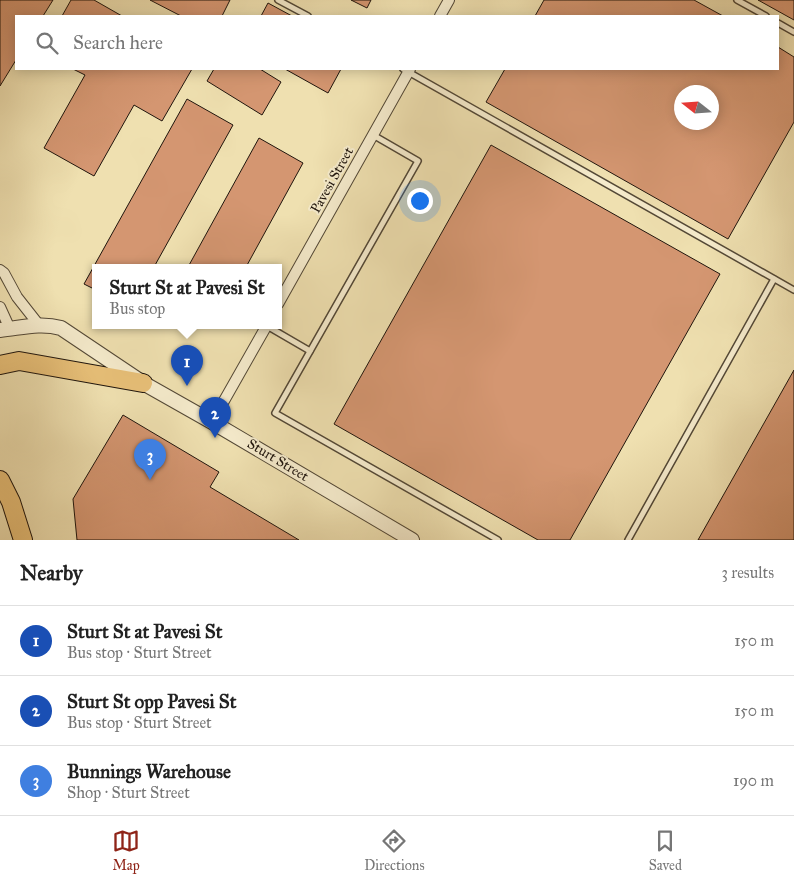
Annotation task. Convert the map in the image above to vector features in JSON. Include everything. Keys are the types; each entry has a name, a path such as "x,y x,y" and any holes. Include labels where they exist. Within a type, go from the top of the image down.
{"highway":[{"path":"0,365 19,361 143,383"},
{"path":"0,480 11,502 23,540"}],"street":[{"path":"441,15 449,0"},
{"name":"Pavesi Street","path":"282,297 373,135 407,70"},
{"path":"0,270 4,273 18,297 39,325"},
{"path":"0,307 3,332"},
{"name":"Sturt Street","path":"3,332 28,325 61,328 143,383 412,540"},
{"path":"212,422 265,329"}],"lane":[{"path":"278,0 306,15"},
{"path":"737,0 764,15"},
{"path":"779,24 794,32"},
{"path":"407,70 794,290"},
{"path":"373,135 418,161 275,412 498,540"},
{"path":"628,540 774,279"},
{"path":"274,329 310,351"}],"building":[{"path":"0,0 53,0 44,15 15,15 15,62 0,86"},
{"path":"71,0 94,0 120,15 63,15"},
{"path":"150,0 230,0 222,15 179,15"},
{"path":"351,0 371,0 367,8"},
{"path":"544,0 694,0 721,15 536,15"},
{"path":"758,0 794,0 794,20"},
{"path":"268,3 290,15 262,15"},
{"path":"779,48 794,57 794,122 728,239 486,102 504,70 779,70"},
{"path":"75,70 191,70 162,121 134,105 94,176 44,148 85,75"},
{"path":"213,70 262,70 281,82 262,115 207,81"},
{"path":"287,70 340,70 328,93"},
{"path":"187,99 233,125 156,264 95,264"},
{"path":"259,138 303,163 248,264 190,264"},
{"path":"491,145 720,274 570,540 538,540 334,424"},
{"path":"92,270 92,288 84,284"},
{"path":"794,370 794,540 698,540"},
{"path":"123,415 219,472 210,487 299,540 77,540 73,499"}],"place":[{"name":"Sturt St at Pavesi St","path":"187,386"},
{"name":"Sturt St opp Pavesi St","path":"215,438"},
{"name":"Bunnings Warehouse","path":"150,480"}]}
